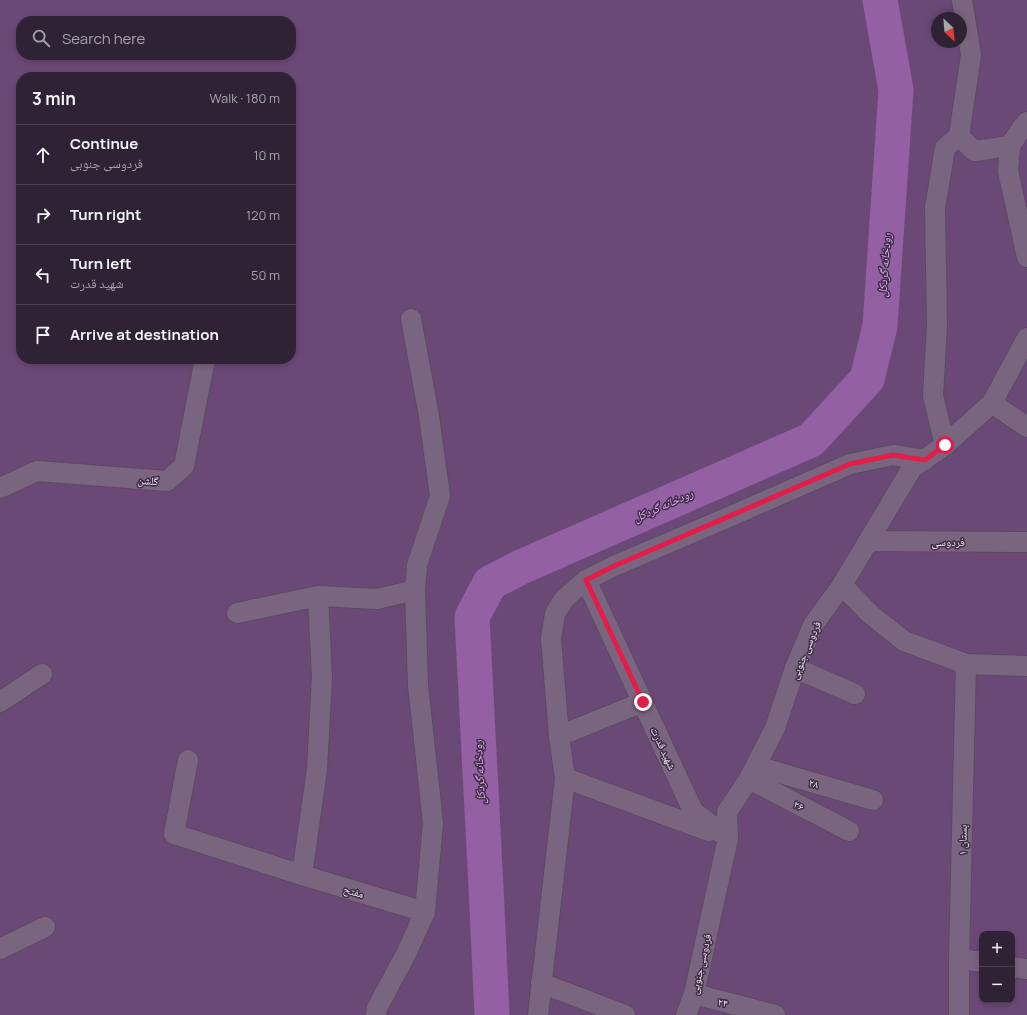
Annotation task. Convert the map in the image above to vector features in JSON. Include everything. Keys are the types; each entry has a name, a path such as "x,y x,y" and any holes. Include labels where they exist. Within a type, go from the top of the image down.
{"street":[{"path":"945,445 934,396 936,325 935,208 945,148 959,136 971,55 962,0"},
{"path":"1027,122 1010,146 1008,171 1027,257"},
{"path":"959,136 974,151 1010,146"},
{"path":"376,1015 377,1008 406,954 425,912 433,823 418,685 415,590 417,565 440,496 429,416 411,319"},
{"name":"فردوسی جنوبی","path":"686,1015 694,994 728,838 727,812 753,773 775,728 795,668 813,625 842,585 912,468 945,445 992,403 1027,338"},
{"name":"گلشن","path":"0,488 37,471 167,481 184,466 204,364"},
{"path":"992,403 1027,427"},
{"path":"538,1015 565,778 559,736 551,638 555,614 564,599 586,580 614,566 850,464 893,455 925,460"},
{"name":"فردوسی","path":"868,541 1027,542"},
{"name":"شهید قدرت","path":"586,580 693,811 728,838"},
{"path":"842,585 870,614 904,641 966,664 1027,666"},
{"path":"237,613 318,596 378,599 415,590"},
{"path":"302,875 317,769 322,677 318,596"},
{"name":"بستان ۱","path":"959,1015 966,664"},
{"path":"795,668 855,694"},
{"path":"0,702 42,674"},
{"path":"559,736 643,702"},
{"name":"مفتح","path":"188,760 174,834 425,912"},
{"name":"۲۸","path":"753,773 873,800"},
{"name":"۲۶","path":"753,773 849,830"},
{"path":"565,778 728,838"},
{"path":"0,948 45,927"},
{"path":"959,959 979,962"},
{"path":"1015,967 1027,969"},
{"path":"541,983 625,1015"},
{"name":"۲۴","path":"694,994 775,1015"}],"shaded area":[{"path":"0,0 1027,0 1027,1015 0,1015"}],"waterway":[{"name":"رودخانه گردکل","path":"492,1015 472,617 490,583 521,567 811,440 867,379 880,326 896,90 880,0"}],"route":[{"path":"643,702 586,580 614,566 850,464 893,455 925,460 945,445"}]}
